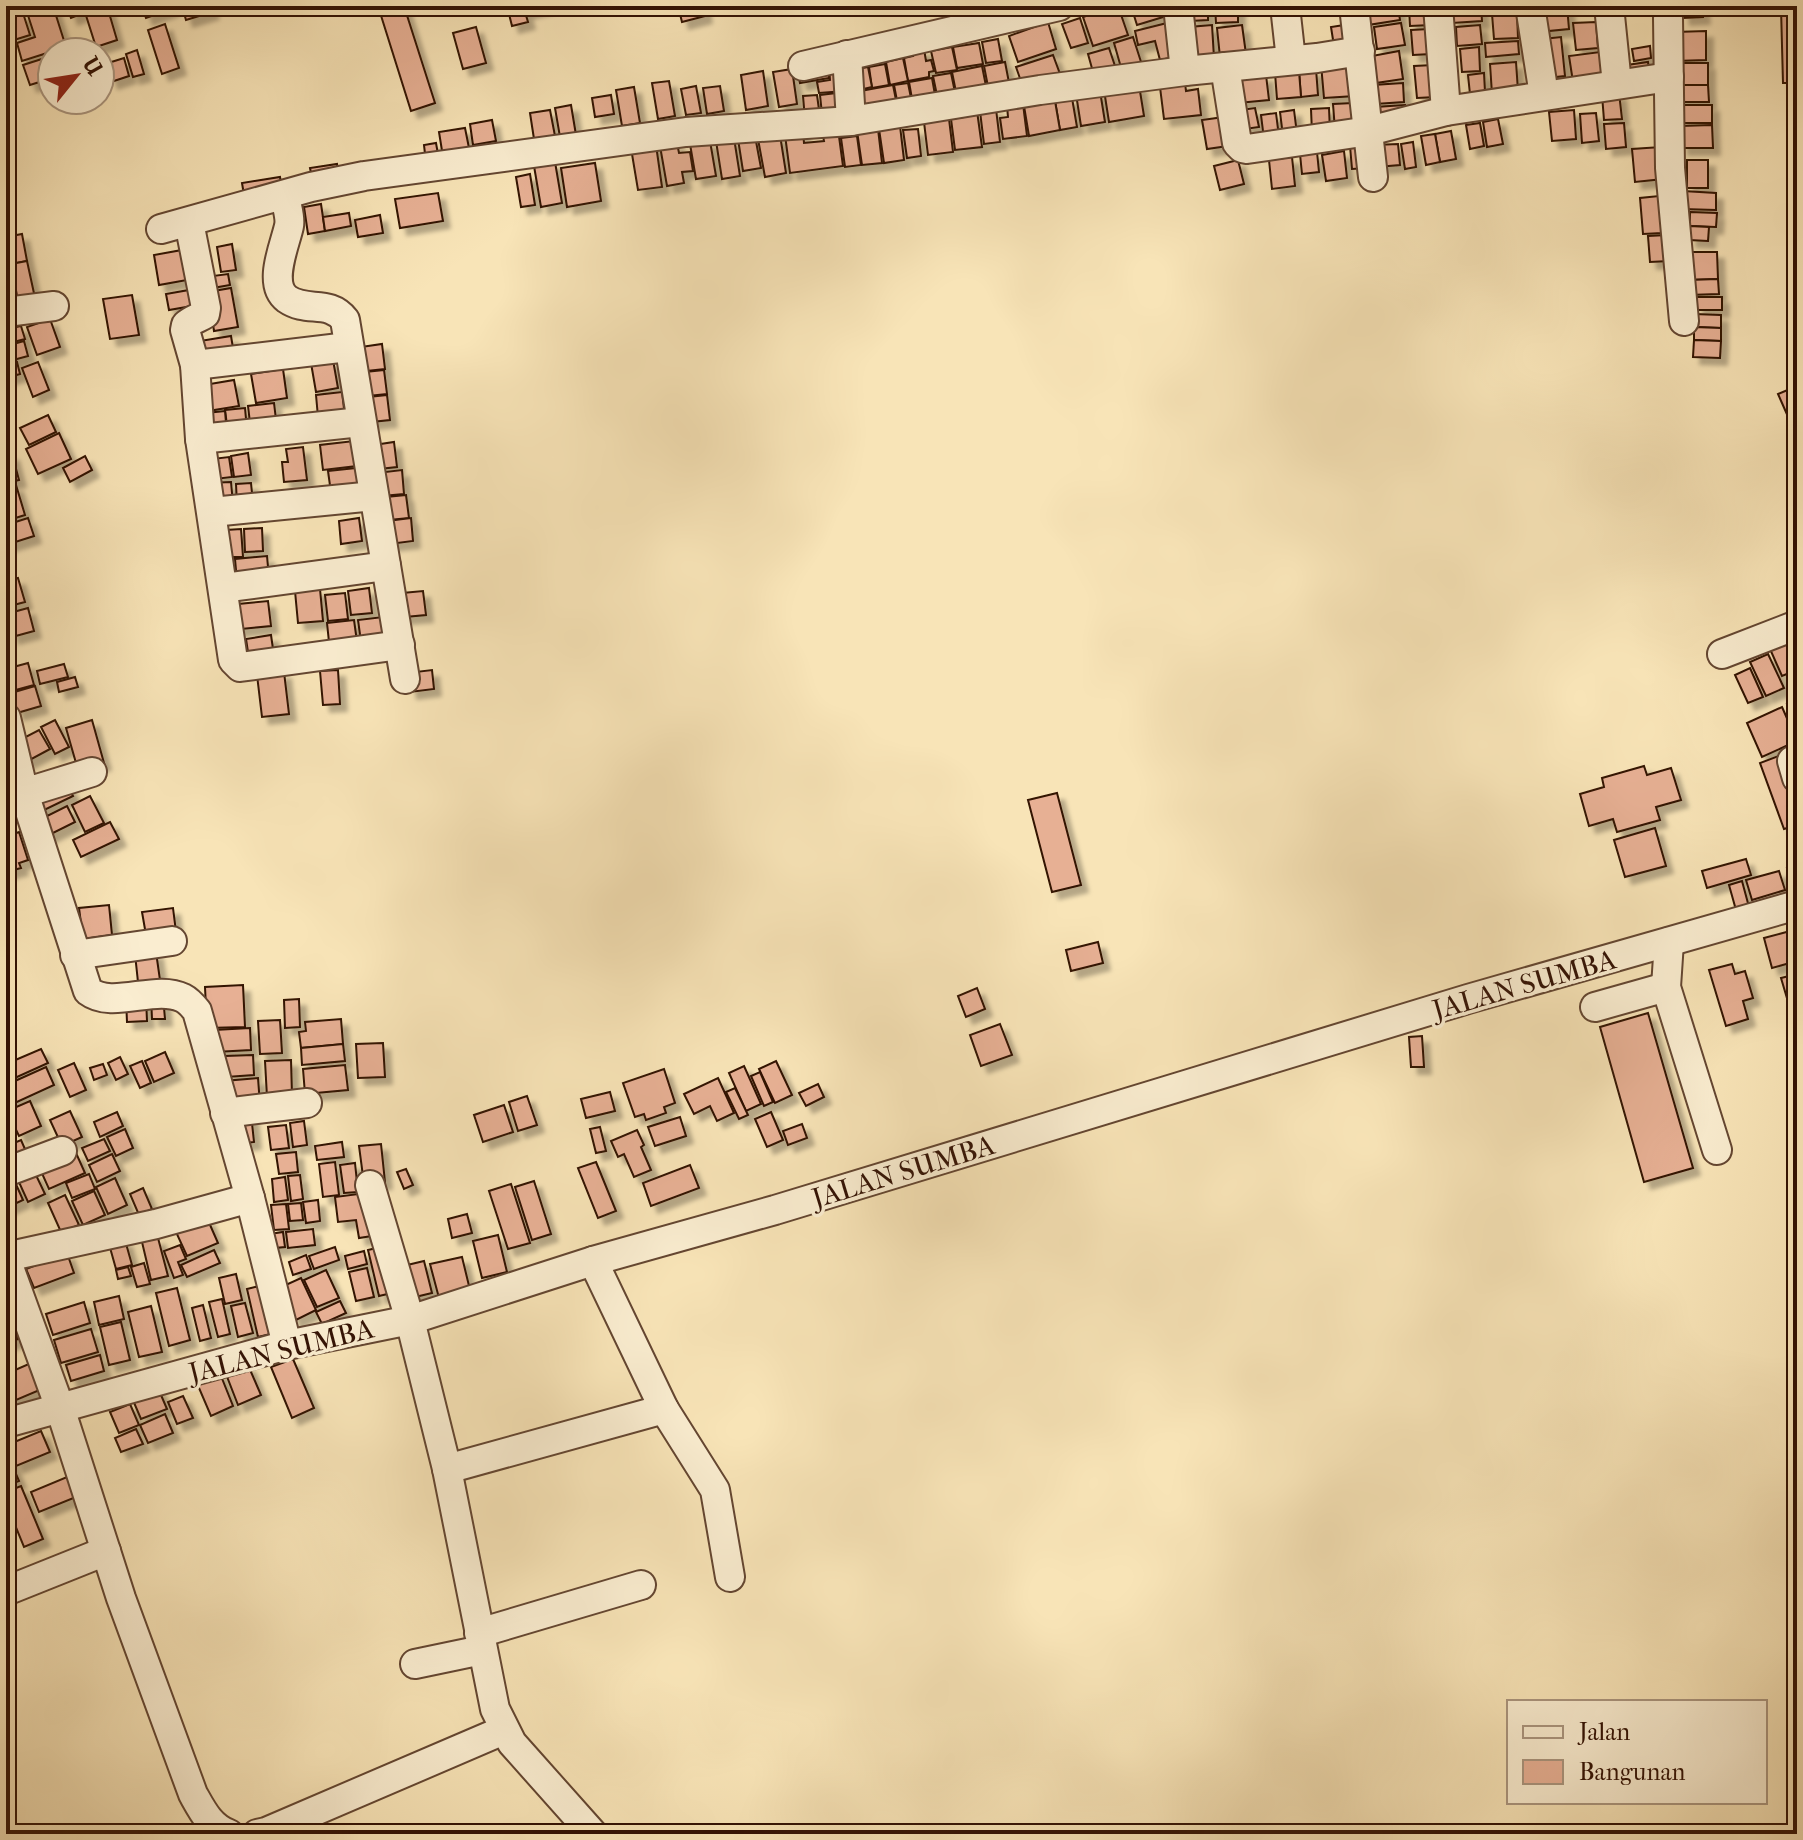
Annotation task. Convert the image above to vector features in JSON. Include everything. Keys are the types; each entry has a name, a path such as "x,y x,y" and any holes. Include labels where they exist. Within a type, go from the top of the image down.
{"street":[{"path":"803,66 1059,6"},
{"path":"1178,6 1185,71"},
{"path":"1285,6 1291,60"},
{"path":"1354,6 1373,177"},
{"path":"1438,6 1446,111"},
{"path":"1530,6 1544,95"},
{"path":"1609,6 1617,84"},
{"path":"1668,18 1670,168 1684,321"},
{"path":"161,229 364,176 686,132 851,121 1040,90 1360,51"},
{"path":"847,55 851,121"},
{"path":"1225,67 1237,143 1242,148 1369,131 1446,111 1669,77"},
{"path":"285,195 290,223 281,250 278,273 280,292 288,300 306,307 327,307 338,311 345,320 405,679"},
{"path":"189,222 206,308 205,314 186,325 185,330 195,365 200,439 233,660 240,667 400,645"},
{"path":"6,312 54,306"},
{"path":"195,365 348,347"},
{"path":"200,439 361,422"},
{"path":"212,512 374,496"},
{"path":"223,588 386,566"},
{"path":"1722,654 1797,625"},
{"path":"6,718 15,796 88,991 102,999 158,994 181,996 197,1011 250,1198 287,1345"},
{"path":"15,796 92,772"},
{"name":"JALAN SUMBA","path":"6,1423 287,1345 410,1320 593,1261 775,1210 1468,999 1797,905"},
{"path":"75,955 172,941"},
{"path":"1669,942 1666,987 1717,1150"},
{"path":"1595,1007 1666,987"},
{"path":"225,1113 307,1103"},
{"path":"6,1172 62,1151"},
{"path":"370,1185 410,1320 447,1469 495,1709 512,1743 593,1834"},
{"path":"229,1834 208,1820 193,1794 136,1640 60,1408 6,1258 156,1224 250,1198"},
{"path":"593,1261 664,1409 715,1490 730,1577"},
{"path":"447,1469 664,1409"},
{"path":"6,1591 106,1551"},
{"path":"415,1664 641,1585"},
{"path":"257,1834 504,1730"}],"building":[{"path":"25,6 53,6 63,36 36,36 36,57 22,61 17,43 35,37"},
{"path":"67,6 78,6 81,14 71,18"},
{"path":"83,6 107,6 116,36 93,36"},
{"path":"142,6 171,6 172,9 146,18"},
{"path":"182,6 210,6 212,12 186,20"},
{"path":"378,6 404,6 435,103 411,111"},
{"path":"507,6 549,6 525,12 528,22 512,26"},
{"path":"678,6 703,6 705,16 682,22"},
{"path":"1118,6 1128,35 1093,46 1083,17"},
{"path":"1131,6 1171,6 1173,14 1137,25"},
{"path":"1189,6 1208,6 1208,20 1190,21"},
{"path":"1215,6 1238,6 1238,22 1216,23"},
{"path":"1365,6 1398,6 1400,20 1368,25"},
{"path":"1430,6 1431,25 1410,26 1409,8"},
{"path":"1481,6 1482,21 1452,23 1451,8"},
{"path":"1494,6 1515,6 1516,10 1495,11"},
{"path":"1544,6 1567,6 1569,29 1538,32"},
{"path":"1682,6 1702,6 1703,17 1683,18"},
{"path":"1781,8 1797,8 1797,83 1783,83"},
{"path":"23,13 30,35 14,40 7,18"},
{"path":"1517,13 1518,38 1494,39 1492,14"},
{"path":"1080,18 1088,43 1071,48 1062,24"},
{"path":"1048,22 1056,49 1018,62 1009,36"},
{"path":"1171,22 1179,56 1160,60 1155,41 1138,45 1135,31"},
{"path":"1596,22 1598,48 1576,50 1573,23"},
{"path":"1401,23 1405,45 1377,49 1374,27"},
{"path":"165,24 179,68 162,74 148,30"},
{"path":"1351,24 1354,43 1334,46 1331,27"},
{"path":"1212,25 1214,58 1191,59 1189,27"},
{"path":"1242,25 1246,54 1220,57 1217,28"},
{"path":"1480,25 1482,44 1457,46 1456,27"},
{"path":"476,27 486,63 463,69 453,33"},
{"path":"1429,29 1431,54 1413,55 1411,30"},
{"path":"1706,31 1706,60 1675,61 1675,32"},
{"path":"1133,37 1142,65 1122,71 1114,43"},
{"path":"1561,37 1565,76 1547,78 1543,39"},
{"path":"998,39 1002,61 986,63 982,42"},
{"path":"1518,41 1519,54 1486,57 1485,43"},
{"path":"979,43 983,64 957,68 953,47"},
{"path":"1650,46 1651,58 1634,61 1632,49"},
{"path":"952,47 957,70 936,73 931,51"},
{"path":"1479,47 1480,71 1462,72 1460,49"},
{"path":"1109,48 1115,66 1093,72 1088,54"},
{"path":"924,49 926,61 931,60 934,71 929,72 929,77 908,81 904,58 913,56 912,51"},
{"path":"137,50 144,74 133,77 126,54"},
{"path":"1399,51 1403,79 1376,83 1372,56"},
{"path":"1600,52 1604,77 1573,82 1569,56"},
{"path":"1053,55 1060,74 1023,87 1016,67"},
{"path":"124,58 129,76 116,80 116,61"},
{"path":"903,58 908,81 890,85 886,62"},
{"path":"36,61 36,83 30,85 23,65"},
{"path":"827,62 829,78 800,83 797,67"},
{"path":"1005,62 1011,93 990,97 984,66"},
{"path":"1352,62 1355,96 1324,98 1321,64"},
{"path":"1516,62 1518,91 1492,94 1490,64"},
{"path":"1648,62 1650,77 1620,66"},
{"path":"1676,63 1708,63 1708,85 1676,85"},
{"path":"885,64 889,85 872,88 869,67"},
{"path":"1433,65 1436,97 1417,98 1414,66"},
{"path":"842,66 845,91 819,93 817,82 830,80 829,67"},
{"path":"982,66 988,96 958,102 952,72"},
{"path":"868,67 872,87 855,91 851,70"},
{"path":"792,69 797,104 779,107 773,72"},
{"path":"1316,69 1318,95 1301,97 1299,71"},
{"path":"763,71 768,106 746,110 741,75"},
{"path":"1299,71 1301,97 1277,99 1275,73"},
{"path":"951,73 957,102 939,105 933,76"},
{"path":"1484,73 1485,92 1470,94 1468,75"},
{"path":"1266,75 1269,100 1238,103 1235,79"},
{"path":"932,78 937,106 914,110 909,82"},
{"path":"669,81 675,116 658,119 652,83"},
{"path":"908,83 913,108 899,111 894,85"},
{"path":"1185,83 1186,91 1198,89 1201,115 1164,119 1160,87"},
{"path":"1403,83 1404,102 1375,104 1373,85"},
{"path":"893,85 898,110 858,109 855,92"},
{"path":"1139,85 1144,116 1109,122 1104,90"},
{"path":"1676,85 1708,85 1709,102 1676,102"},
{"path":"696,86 701,113 686,115 681,89"},
{"path":"720,86 724,111 707,114 703,88"},
{"path":"634,87 640,123 622,126 616,90"},
{"path":"1790,88 1797,88 1797,146 1792,147"},
{"path":"1100,91 1105,122 1081,126 1076,94"},
{"path":"845,92 847,111 822,114 820,95"},
{"path":"1619,93 1622,119 1604,120 1602,95"},
{"path":"611,95 614,114 595,117 592,98"},
{"path":"817,95 820,117 805,119 803,96"},
{"path":"1072,98 1077,127 1060,130 1055,101"},
{"path":"1055,101 1060,130 1029,136 1024,106"},
{"path":"1353,103 1355,129 1335,130 1333,104"},
{"path":"1023,104 1027,136 1003,139 1000,118 1008,117 1007,106"},
{"path":"571,105 576,135 560,137 555,108"},
{"path":"1405,105 1406,120 1377,122 1375,107"},
{"path":"1679,105 1712,105 1712,123 1679,123"},
{"path":"1255,108 1259,127 1245,129 1241,110"},
{"path":"1329,108 1330,132 1312,133 1311,109"},
{"path":"996,109 1000,142 984,144 980,111"},
{"path":"550,110 555,136 534,139 530,113"},
{"path":"1294,110 1297,134 1283,136 1280,112"},
{"path":"1574,110 1576,139 1552,141 1549,112"},
{"path":"977,111 982,147 955,150 951,119"},
{"path":"1276,113 1279,137 1264,139 1261,115"},
{"path":"1596,113 1599,141 1582,143 1580,114"},
{"path":"1224,117 1228,146 1207,149 1202,120"},
{"path":"949,119 953,152 928,155 924,122"},
{"path":"1498,119 1503,144 1487,147 1483,122"},
{"path":"492,120 496,141 473,145 470,124"},
{"path":"1480,123 1484,146 1470,149 1466,125"},
{"path":"1624,123 1626,147 1606,149 1604,124"},
{"path":"1712,125 1713,148 1681,148 1680,126"},
{"path":"900,126 904,160 884,163 879,129"},
{"path":"465,128 470,153 443,157 439,132"},
{"path":"838,129 843,166 790,173 785,135 803,132 804,143 824,141 822,131"},
{"path":"878,129 882,163 862,165 857,131"},
{"path":"918,129 921,156 907,158 903,130"},
{"path":"1451,131 1456,159 1440,162 1435,134"},
{"path":"1435,134 1440,162 1426,165 1421,136"},
{"path":"780,135 786,173 765,177 758,139"},
{"path":"755,136 761,168 743,171 738,139"},
{"path":"857,136 861,165 845,167 841,138"},
{"path":"655,138 662,187 638,190 630,142"},
{"path":"734,138 740,176 722,179 716,141"},
{"path":"710,141 716,176 696,179 690,144"},
{"path":"1413,142 1416,167 1405,169 1401,144"},
{"path":"436,143 439,160 426,162 424,145"},
{"path":"677,143 679,153 690,152 693,171 682,172 684,183 667,186 660,146"},
{"path":"1398,144 1400,165 1377,167 1375,145"},
{"path":"1365,145 1367,168 1352,169 1350,146"},
{"path":"1661,147 1663,179 1635,182 1632,149"},
{"path":"1344,151 1347,178 1326,181 1322,155"},
{"path":"1317,152 1319,172 1302,174 1300,154"},
{"path":"1292,157 1295,186 1272,189 1269,160"},
{"path":"1238,160 1244,184 1220,190 1214,166"},
{"path":"1687,160 1708,160 1708,188 1687,188"},
{"path":"555,162 562,203 541,207 534,166"},
{"path":"595,163 601,201 567,207 561,168"},
{"path":"337,164 339,178 313,182 310,168"},
{"path":"530,174 535,205 521,207 516,177"},
{"path":"280,177 283,195 245,201 242,183"},
{"path":"1683,191 1716,193 1716,210 1682,209"},
{"path":"438,193 443,221 400,228 395,199"},
{"path":"1659,196 1662,233 1643,234 1640,198"},
{"path":"321,204 325,231 308,234 304,207"},
{"path":"1690,212 1717,213 1716,227 1690,226"},
{"path":"349,213 351,226 325,231 323,217"},
{"path":"380,215 383,233 358,237 355,220"},
{"path":"1690,226 1709,227 1708,241 1689,240"},
{"path":"22,234 27,261 11,264 6,237"},
{"path":"1667,235 1669,261 1650,262 1648,236"},
{"path":"232,244 236,270 221,272 217,247"},
{"path":"182,250 187,280 159,285 154,255"},
{"path":"1687,252 1717,252 1718,279 1688,280"},
{"path":"27,261 35,298 18,301 11,264"},
{"path":"228,274 230,285 207,289 205,277"},
{"path":"1718,279 1719,294 1688,295 1688,280"},
{"path":"231,288 238,327 214,331 208,292"},
{"path":"189,290 192,306 169,310 166,294"},
{"path":"132,295 139,335 110,339 103,299"},
{"path":"1696,297 1722,297 1722,310 1697,310"},
{"path":"1694,314 1721,315 1721,328 1694,327"},
{"path":"50,319 60,347 37,355 27,327"},
{"path":"21,326 25,339 6,344 6,329"},
{"path":"1694,327 1721,328 1721,341 1694,340"},
{"path":"231,336 235,360 204,365 200,341"},
{"path":"1694,340 1721,341 1720,358 1693,357"},
{"path":"24,341 28,356 6,362 6,346"},
{"path":"382,344 385,369 357,372 354,348"},
{"path":"333,360 338,388 316,392 311,363"},
{"path":"17,362 20,374 6,378 6,365"},
{"path":"38,362 49,390 33,397 22,368"},
{"path":"283,369 287,398 256,403 251,374"},
{"path":"384,370 387,394 368,396 365,372"},
{"path":"234,380 239,406 208,411 204,385"},
{"path":"1797,386 1797,416 1789,419 1778,394"},
{"path":"342,392 346,425 319,428 316,395"},
{"path":"387,395 390,420 362,423 359,398"},
{"path":"274,403 277,428 251,431 248,406"},
{"path":"245,408 247,430 228,433 225,410"},
{"path":"225,411 227,434 208,436 206,413"},
{"path":"48,415 56,432 29,445 20,428"},
{"path":"59,433 71,459 38,474 26,449"},
{"path":"354,441 357,466 323,470 320,445"},
{"path":"394,442 397,467 370,470 367,446"},
{"path":"303,447 307,480 284,482 282,462 288,462 286,449"},
{"path":"248,453 251,475 234,477 231,456"},
{"path":"12,454 19,480 6,483 6,455"},
{"path":"85,456 92,470 70,482 63,468"},
{"path":"229,457 232,477 215,479 212,459"},
{"path":"356,468 360,496 332,500 328,471"},
{"path":"402,470 404,494 371,497 368,474"},
{"path":"231,482 233,504 210,506 208,483"},
{"path":"251,483 253,503 237,505 236,484"},
{"path":"16,485 25,515 6,521 6,488"},
{"path":"406,495 409,518 379,521 376,498"},
{"path":"28,518 34,536 6,545 6,525"},
{"path":"359,518 362,541 341,544 339,521"},
{"path":"411,518 413,541 382,545 379,522"},
{"path":"262,528 263,551 245,552 244,529"},
{"path":"241,529 243,557 228,557 226,530"},
{"path":"267,556 269,578 237,581 235,559"},
{"path":"18,578 25,602 6,607 6,581"},
{"path":"369,588 372,613 351,615 348,591"},
{"path":"320,589 323,621 298,623 295,591"},
{"path":"423,591 426,615 394,618 392,594"},
{"path":"345,593 348,619 328,621 325,595"},
{"path":"268,601 271,626 231,630 228,605"},
{"path":"28,608 34,631 12,637 6,614"},
{"path":"383,617 386,646 362,649 358,620"},
{"path":"354,620 358,649 329,642 327,623"},
{"path":"271,635 274,656 249,659 246,639"},
{"path":"1795,638 1797,678 1794,671 1782,676 1770,649"},
{"path":"1768,654 1784,688 1766,696 1750,662"},
{"path":"28,663 34,685 12,691 6,669"},
{"path":"64,664 68,677 40,684 37,671"},
{"path":"1750,668 1763,697 1748,703 1735,675"},
{"path":"338,670 340,704 323,705 320,671"},
{"path":"432,670 434,689 410,692 407,673"},
{"path":"284,672 289,714 262,717 257,675"},
{"path":"75,677 78,687 59,692 57,682"},
{"path":"35,686 41,706 17,713 11,693"},
{"path":"1797,700 1797,726 1787,704"},
{"path":"1782,707 1797,741 1762,757 1747,723"},
{"path":"55,720 69,747 55,754 41,727"},
{"path":"92,720 104,763 78,770 66,728"},
{"path":"39,730 50,749 26,762 16,742"},
{"path":"1784,754 1797,807 1797,825 1784,829 1760,763"},
{"path":"1644,766 1647,775 1671,768 1681,800 1656,807 1660,820 1617,832 1613,819 1589,826 1580,794 1604,787 1602,778"},
{"path":"66,783 73,796 38,813 31,800"},
{"path":"1057,793 1081,885 1052,892 1028,800"},
{"path":"90,796 104,823 85,832 72,805"},
{"path":"67,806 75,822 41,839 33,823"},
{"path":"110,822 119,839 81,857 73,840"},
{"path":"6,825 11,835 19,832 28,860 19,863 21,868 6,872"},
{"path":"1655,828 1666,866 1625,877 1614,840"},
{"path":"1746,859 1751,875 1707,888 1702,871"},
{"path":"1797,865 1797,891 1794,892 1787,868"},
{"path":"1779,871 1785,890 1752,900 1746,880"},
{"path":"1742,881 1749,907 1736,910 1729,885"},
{"path":"109,905 112,935 83,939 79,908"},
{"path":"173,908 176,932 146,935 142,912"},
{"path":"1794,930 1797,961 1772,968 1764,938"},
{"path":"1098,942 1103,963 1071,971 1066,950"},
{"path":"156,952 160,980 138,982 135,954"},
{"path":"1732,964 1735,974 1745,971 1753,998 1743,1001 1748,1019 1726,1026 1709,970"},
{"path":"1797,974 1797,1032 1781,978"},
{"path":"243,985 245,1027 207,1028 205,987"},
{"path":"977,988 985,1009 966,1017 958,996"},
{"path":"163,996 165,1019 152,1019 151,997"},
{"path":"146,998 147,1021 127,1022 126,999"},
{"path":"299,999 300,1027 285,1028 284,1000"},
{"path":"1648,1013 1693,1168 1644,1182 1600,1027"},
{"path":"341,1019 343,1044 301,1048 299,1032 306,1031 305,1022"},
{"path":"280,1020 282,1053 260,1054 258,1021"},
{"path":"1000,1024 1012,1055 981,1066 970,1035"},
{"path":"250,1028 251,1050 215,1052 214,1030"},
{"path":"1422,1036 1424,1067 1411,1067 1409,1037"},
{"path":"383,1043 385,1077 358,1078 356,1044"},
{"path":"343,1044 345,1061 302,1065 301,1048"},
{"path":"41,1049 48,1063 6,1082 6,1064"},
{"path":"165,1052 174,1073 154,1082 145,1061"},
{"path":"253,1055 254,1075 226,1077 225,1056"},
{"path":"120,1057 128,1074 116,1080 108,1063"},
{"path":"291,1060 292,1095 267,1097 265,1061"},
{"path":"142,1061 151,1083 140,1088 130,1066"},
{"path":"776,1061 792,1095 775,1103 759,1069"},
{"path":"74,1063 86,1090 70,1097 58,1070"},
{"path":"103,1064 107,1075 94,1080 90,1068"},
{"path":"345,1065 348,1090 305,1094 303,1069"},
{"path":"744,1066 761,1104 746,1111 729,1073"},
{"path":"46,1067 54,1085 6,1107 6,1085"},
{"path":"664,1069 675,1103 664,1107 666,1113 646,1120 644,1114 635,1117 623,1083"},
{"path":"760,1072 773,1102 764,1106 751,1076"},
{"path":"258,1078 260,1105 226,1108 224,1081"},
{"path":"718,1078 734,1113 717,1121 710,1106 694,1114 684,1094"},
{"path":"818,1084 824,1097 806,1106 799,1093"},
{"path":"735,1088 748,1115 739,1119 726,1092"},
{"path":"610,1092 615,1111 586,1118 581,1099"},
{"path":"527,1096 537,1125 518,1131 509,1102"},
{"path":"30,1101 41,1126 19,1136 7,1111"},
{"path":"504,1105 513,1132 483,1142 474,1115"},
{"path":"70,1111 82,1137 62,1146 50,1120"},
{"path":"117,1112 123,1126 100,1137 94,1122"},
{"path":"771,1112 783,1140 767,1147 755,1119"},
{"path":"251,1114 254,1142 239,1144 235,1116"},
{"path":"680,1117 686,1136 655,1146 648,1127"},
{"path":"304,1121 307,1145 293,1147 290,1123"},
{"path":"802,1124 807,1138 788,1145 783,1131"},
{"path":"286,1125 289,1148 271,1150 268,1127"},
{"path":"600,1127 606,1151 596,1153 590,1129"},
{"path":"125,1129 133,1148 116,1156 107,1137"},
{"path":"637,1130 651,1170 634,1177 624,1154 618,1157 611,1141"},
{"path":"104,1139 110,1151 88,1161 82,1148"},
{"path":"21,1140 28,1156 14,1162 7,1146"},
{"path":"342,1142 344,1157 317,1160 315,1146"},
{"path":"381,1144 385,1182 364,1184 359,1146"},
{"path":"296,1152 298,1172 279,1174 276,1154"},
{"path":"76,1153 85,1173 49,1189 40,1169"},
{"path":"112,1154 120,1171 97,1182 89,1165"},
{"path":"335,1162 339,1195 323,1197 319,1164"},
{"path":"596,1162 616,1211 598,1218 578,1168"},
{"path":"355,1163 358,1192 344,1193 340,1165"},
{"path":"690,1165 699,1188 651,1206 643,1183"},
{"path":"406,1169 413,1185 404,1189 397,1172"},
{"path":"35,1173 45,1194 28,1202 18,1180"},
{"path":"89,1174 95,1189 72,1198 66,1183"},
{"path":"300,1175 303,1199 291,1201 288,1176"},
{"path":"285,1177 288,1200 274,1202 272,1179"},
{"path":"115,1178 127,1205 108,1214 96,1187"},
{"path":"534,1181 551,1234 532,1240 515,1187"},
{"path":"15,1182 23,1200 6,1208 6,1186"},
{"path":"511,1184 530,1243 508,1249 489,1191"},
{"path":"143,1188 152,1209 139,1215 130,1194"},
{"path":"94,1191 105,1215 83,1225 72,1201"},
{"path":"366,1193 372,1236 359,1238 356,1220 338,1222 335,1197"},
{"path":"65,1195 79,1225 61,1232 48,1203"},
{"path":"318,1200 320,1221 306,1223 303,1202"},
{"path":"301,1203 303,1220 290,1221 288,1204"},
{"path":"286,1204 289,1229 274,1230 271,1205"},
{"path":"467,1214 472,1233 452,1238 448,1219"},
{"path":"207,1218 218,1243 187,1256 176,1232"},
{"path":"313,1229 315,1245 288,1248 286,1232"},
{"path":"283,1232 285,1247 265,1249 263,1235"},
{"path":"498,1235 507,1272 482,1278 473,1241"},
{"path":"158,1238 168,1276 151,1280 142,1242"},
{"path":"125,1240 132,1265 116,1269 109,1244"},
{"path":"180,1245 186,1259 178,1262 183,1275 174,1278 164,1251"},
{"path":"385,1246 396,1292 379,1296 368,1250"},
{"path":"335,1247 339,1260 314,1269 309,1256"},
{"path":"214,1250 220,1263 187,1277 181,1265"},
{"path":"364,1251 367,1264 348,1269 345,1256"},
{"path":"67,1253 74,1273 34,1288 26,1269"},
{"path":"306,1255 311,1269 293,1275 289,1262"},
{"path":"462,1257 470,1290 439,1298 430,1264"},
{"path":"424,1261 432,1293 411,1298 403,1266"},
{"path":"144,1263 150,1284 137,1287 131,1267"},
{"path":"128,1267 131,1276 118,1279 116,1270"},
{"path":"367,1268 374,1297 356,1301 349,1272"},
{"path":"326,1270 339,1298 317,1307 304,1280"},
{"path":"236,1274 242,1300 225,1304 219,1278"},
{"path":"301,1278 316,1310 294,1321 279,1288"},
{"path":"267,1284 279,1332 258,1337 247,1289"},
{"path":"177,1288 190,1340 169,1346 156,1293"},
{"path":"119,1296 124,1319 99,1325 94,1302"},
{"path":"222,1299 230,1334 218,1337 209,1302"},
{"path":"340,1301 346,1313 322,1324 316,1312"},
{"path":"84,1302 90,1323 53,1335 46,1314"},
{"path":"245,1303 253,1333 238,1337 231,1306"},
{"path":"203,1305 211,1338 200,1341 192,1308"},
{"path":"151,1306 162,1352 139,1357 128,1312"},
{"path":"10,1322 18,1339 6,1344 6,1324"},
{"path":"121,1322 130,1360 109,1365 100,1327"},
{"path":"91,1329 98,1352 61,1363 54,1340"},
{"path":"100,1355 104,1371 71,1381 66,1365"},
{"path":"293,1359 314,1408 292,1418 271,1367"},
{"path":"31,1363 42,1389 9,1403 6,1374"},
{"path":"248,1365 261,1395 238,1405 226,1374"},
{"path":"219,1371 233,1406 211,1416 196,1381"},
{"path":"158,1388 167,1409 141,1419 132,1398"},
{"path":"183,1396 193,1418 177,1424 168,1402"},
{"path":"130,1404 139,1425 119,1433 110,1412"},
{"path":"165,1414 173,1433 148,1443 140,1425"},
{"path":"136,1429 143,1444 121,1452 115,1438"},
{"path":"41,1431 50,1452 16,1466 7,1445"},
{"path":"6,1451 19,1481 6,1486"},
{"path":"67,1477 76,1497 39,1512 31,1492"},
{"path":"21,1486 43,1539 24,1547 6,1503 6,1492"}]}
